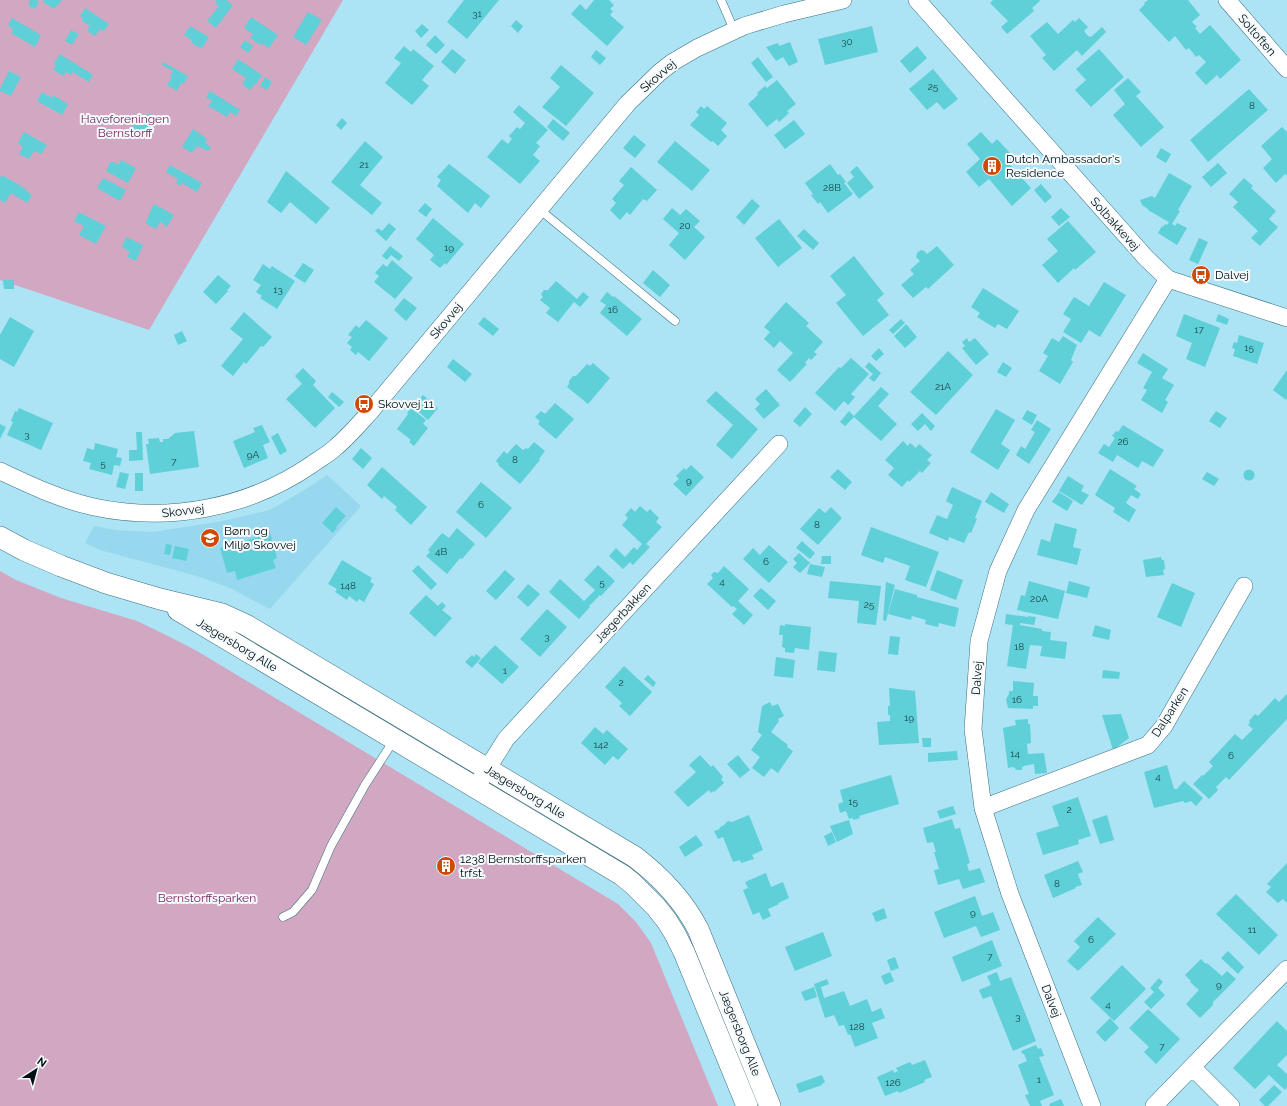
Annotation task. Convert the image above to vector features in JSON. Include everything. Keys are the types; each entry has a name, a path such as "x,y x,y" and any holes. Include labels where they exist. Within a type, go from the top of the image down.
{"street":[{"name":"Skovvej","path":"0,471 71,501 93,507 135,513 157,514 210,508 254,495 303,470 336,448 370,412 628,103 660,72 683,55 734,30 784,14 843,0"},
{"name":"Solbakkevej","path":"918,0 1146,258 1168,279 1287,318"},
{"name":"Soltoften","path":"1227,0 1287,69"},
{"name":"Dalvej","path":"1092,1106 1010,894 982,808 973,729 980,641 998,571 1026,510 1168,279"},
{"name":"Jægerbakken","path":"476,788 506,739 779,444"},
{"name":"Jægersborg Alle","path":"0,537 48,562 106,583 160,599 222,614 246,625 635,857 671,889 691,916 698,929 770,1106"},
{"name":"Dalparken","path":"982,808 1148,745 1164,726 1244,586"},
{"name":"Jægersborg Alle","path":"160,599 622,875 634,884 667,921 684,952 747,1106"},
{"path":"1154,1106 1287,969"},
{"path":"1192,1067 1231,1106"}],"lane":[{"path":"721,0 734,30"},
{"path":"539,210 675,321"},
{"path":"283,917 293,912 312,890 331,846 365,785 394,739"}],"shaded area":[{"name":"Børn og Miljø Skovvej","path":"327,475 361,506 270,609 230,588 197,576 100,550 85,543 94,526 115,530 153,532 223,521 270,510"}],"green space":[{"name":"Haveforeningen Bernstorff","path":"0,0 343,0 149,330 0,280"},
{"name":"Bernstorffsparken","path":"0,571 16,580 61,598 137,621 197,651 618,904 636,922 651,943 718,1106 0,1106"}],"building":[{"path":"30,0 36,0 39,2 35,9 28,5"},
{"path":"44,0 62,0 54,9 43,2"},
{"path":"216,0 226,0 233,5 216,28 207,21 219,6 215,4 217,1"},
{"path":"464,0 499,0 467,39 447,22"},
{"path":"594,0 609,0 614,5 610,9 613,11 610,15 624,27 607,46 571,14 580,4 586,10"},
{"path":"993,0 1040,1 1032,8 1034,11 1007,34 1001,27 1008,21 990,3"},
{"path":"1148,0 1188,0 1200,15 1192,22 1197,27 1195,28 1200,34 1210,25 1241,60 1220,79 1217,75 1206,85 1195,73 1206,62 1199,55 1196,57 1189,48 1186,50 1175,36 1169,42 1139,10"},
{"path":"85,8 109,24 104,31 100,29 95,36 87,31 90,26 82,21 83,18 80,16"},
{"path":"308,12 322,20 306,45 293,37"},
{"path":"251,17 278,35 269,48 261,43 260,45 250,38 253,34 244,28"},
{"path":"12,18 41,35 35,47 11,33 13,29 8,25"},
{"path":"1079,18 1088,27 1084,31 1089,37 1091,37 1102,27 1106,32 1082,56 1077,50 1054,71 1042,58 1046,55 1030,36 1047,22 1058,34 1073,20 1075,22"},
{"path":"516,20 523,26 518,33 511,26"},
{"path":"422,24 429,30 421,38 415,31"},
{"path":"190,26 209,37 202,48 194,45 190,39 184,35"},
{"path":"872,26 878,52 825,65 818,39"},
{"path":"71,30 79,34 72,45 65,41"},
{"path":"435,35 445,45 436,54 426,45"},
{"path":"245,40 253,46 248,53 240,47"},
{"path":"790,42 798,62 789,66 783,57 776,61 766,47 778,43 779,46"},
{"path":"404,46 411,52 413,49 434,66 422,80 429,86 412,105 385,83 401,63 394,58"},
{"path":"917,46 927,58 910,73 900,61"},
{"path":"452,49 466,60 455,74 441,62"},
{"path":"1099,49 1124,77 1091,107 1075,90 1086,80 1076,69"},
{"path":"596,50 606,58 600,65 591,57"},
{"path":"60,54 93,75 89,82 73,72 71,75 66,72 64,76 53,70 56,65 54,64"},
{"path":"758,57 773,77 766,82 751,63"},
{"path":"238,59 262,75 250,90 242,84 246,78 232,69"},
{"path":"163,62 188,76 184,84 181,83 177,91 167,85 172,77 170,76 173,71 162,65"},
{"path":"561,65 594,93 566,126 542,107 560,87 550,78"},
{"path":"933,69 958,99 944,110 937,102 927,110 909,89"},
{"path":"9,71 21,77 11,96 0,91"},
{"path":"265,77 272,82 267,90 260,86"},
{"path":"1128,78 1141,92 1136,96 1164,127 1141,147 1113,115 1125,104 1114,90"},
{"path":"777,80 796,104 787,111 789,113 779,122 777,119 767,127 748,104 765,86 767,88"},
{"path":"1249,89 1268,110 1208,162 1190,140"},
{"path":"210,91 240,110 236,116 230,112 227,117 208,106 212,101 206,97"},
{"path":"42,92 52,98 53,95 68,104 62,115 37,101"},
{"path":"519,105 548,130 536,143 540,146 533,155 540,161 520,184 487,157 502,139 508,144 512,139 509,136 517,127 520,129 525,123 513,112"},
{"path":"701,106 704,109 707,106 727,123 721,130 727,136 718,146 690,125 699,115 696,112"},
{"path":"149,113 154,116 151,120 155,122 147,137 140,134 139,136 130,131 140,114 146,117"},
{"path":"342,118 347,123 341,130 336,125"},
{"path":"553,119 570,133 563,141 547,127"},
{"path":"794,120 805,134 785,149 774,135"},
{"path":"1282,127 1287,132 1287,176 1285,174 1276,183 1263,168 1272,159 1261,146"},
{"path":"107,128 114,132 109,140 102,136"},
{"path":"193,129 207,139 205,143 211,147 208,151 197,146 192,153 182,147"},
{"path":"24,132 47,145 41,154 34,151 29,159 19,154 23,147 18,143"},
{"name":"Dutch Ambassador's Residence","path":"981,132 992,144 997,139 1012,155 1006,160 1031,188 1012,206 989,179 979,187 966,172 980,159 967,144"},
{"path":"634,135 646,145 635,158 623,148"},
{"path":"365,141 383,157 360,185 382,203 372,215 331,182"},
{"path":"675,141 710,170 692,191 657,162"},
{"path":"1161,148 1171,154 1166,163 1156,157"},
{"path":"121,160 136,168 128,183 106,171 111,161 119,165"},
{"path":"1218,163 1227,173 1211,187 1202,177"},
{"path":"449,164 490,196 481,208 475,203 468,213 437,186 441,180 437,177"},
{"path":"830,164 838,175 840,174 846,182 844,183 853,194 828,213 820,202 818,204 811,195 813,194 805,183"},
{"path":"170,165 202,183 197,192 182,183 180,186 176,183 178,179 166,172"},
{"path":"857,166 874,187 859,199 847,183 854,177 850,172"},
{"path":"631,167 657,190 647,201 643,199 630,215 627,212 620,220 610,210 616,203 612,199 624,185 619,181"},
{"path":"286,171 330,208 316,224 290,202 281,213 267,202"},
{"path":"1169,173 1192,186 1178,210 1180,211 1172,224 1148,210 1142,205 1140,200 1152,196 1155,198"},
{"path":"2,175 26,189 25,190 32,195 27,203 11,193 5,203 0,200 0,178"},
{"path":"103,178 126,190 120,201 97,188"},
{"path":"1244,178 1253,186 1251,188 1276,211 1269,219 1278,227 1260,246 1251,238 1258,231 1233,207 1238,202 1229,194"},
{"path":"1041,184 1052,197 1045,203 1034,190"},
{"path":"752,199 760,206 744,225 736,217"},
{"path":"425,203 432,209 426,217 418,211"},
{"path":"154,204 174,215 167,227 160,222 156,229 145,223"},
{"path":"672,208 680,215 686,209 700,221 694,227 705,237 685,260 669,245 679,233 663,219"},
{"path":"1061,208 1070,217 1059,226 1051,217"},
{"path":"79,212 106,226 96,244 79,235 84,226 74,221"},
{"path":"433,218 464,244 446,265 445,263 440,268 430,260 434,255 416,239"},
{"path":"779,219 802,248 778,267 755,238"},
{"path":"1068,221 1096,252 1075,270 1074,268 1058,283 1042,265 1058,251 1047,239"},
{"path":"1169,222 1175,226 1177,223 1187,228 1177,245 1158,233 1162,226 1163,227 1165,224 1167,225"},
{"path":"389,223 396,229 386,241 375,231 378,228 382,231"},
{"path":"804,229 819,243 813,250 797,236"},
{"path":"126,237 143,245 136,261 127,257 130,252 122,247"},
{"path":"1199,238 1208,242 1198,264 1189,260"},
{"path":"390,246 403,256 399,261 391,255 387,260 382,256"},
{"path":"937,246 954,265 928,289 926,287 913,298 901,285 914,274 910,270 920,261 916,257 917,253 921,250 927,254"},
{"path":"854,256 884,294 877,300 889,315 863,336 836,303 846,295 830,276"},
{"path":"392,260 413,278 395,299 374,282 379,276 375,273 383,264 387,267"},
{"path":"303,263 314,270 305,283 294,276"},
{"path":"263,264 270,269 272,266 295,281 277,309 260,298 262,296 256,292 261,285 253,280"},
{"path":"653,270 670,285 660,297 643,283"},
{"path":"218,275 231,286 216,304 203,292"},
{"path":"3,280 14,280 14,289 4,289"},
{"path":"556,281 577,299 583,292 589,297 580,307 574,302 558,322 546,313 550,308 540,300 543,297 541,294 544,290 548,290"},
{"path":"1104,282 1126,295 1100,337 1089,330 1081,343 1063,332 1071,319 1063,314 1074,297 1089,306"},
{"path":"983,288 1019,311 1007,329 998,324 995,328 977,317 980,313 971,307"},
{"path":"607,292 642,319 627,336 600,313 606,305 600,301"},
{"path":"404,298 417,308 406,321 394,310"},
{"path":"786,302 809,323 806,326 823,342 814,352 817,354 811,360 809,358 805,363 807,364 790,382 777,370 793,353 780,341 774,348 764,339 770,332 764,327"},
{"path":"244,312 272,337 263,347 261,346 246,364 244,362 233,376 221,366 243,339 230,329"},
{"path":"1184,314 1220,328 1205,367 1186,359 1192,343 1176,336"},
{"path":"1218,314 1229,319 1227,325 1216,321"},
{"path":"10,317 34,331 14,367 0,359 0,335"},
{"path":"484,317 499,329 493,336 478,324"},
{"path":"901,319 905,323 893,334 889,330"},
{"path":"366,320 388,338 369,361 358,352 356,355 350,350 352,347 347,343 352,337 348,335 356,325 359,328"},
{"path":"906,324 917,337 905,348 894,336"},
{"path":"182,331 187,341 178,345 174,335"},
{"path":"1239,335 1264,343 1257,364 1233,356 1235,349 1232,348 1234,342 1237,343"},
{"path":"1063,336 1077,345 1071,360 1073,362 1060,384 1039,371 1048,356 1043,353 1052,338 1059,342"},
{"path":"967,338 969,342 975,338 989,354 976,365 962,348 965,346 962,342"},
{"path":"879,348 884,354 876,361 871,356"},
{"path":"948,351 973,375 936,415 910,392"},
{"path":"1143,353 1168,369 1162,378 1174,385 1165,400 1168,402 1162,413 1141,400 1147,390 1143,388 1152,372 1137,363"},
{"path":"851,358 869,374 851,394 855,397 848,405 844,401 835,411 815,393 839,367 841,368"},
{"path":"453,359 472,374 465,382 447,367"},
{"path":"869,362 881,373 874,382 869,378 873,374 865,367"},
{"path":"1003,362 1012,368 1006,377 997,372"},
{"path":"593,363 610,378 588,404 567,387 573,376 576,376 587,364 590,366"},
{"path":"303,368 316,381 313,385 335,408 315,428 286,399 302,384 295,376"},
{"path":"1287,370 1287,398 1286,400 1273,390"},
{"path":"881,387 889,394 878,406 897,424 881,441 854,417 845,426 840,422 849,411 854,416"},
{"path":"766,389 780,405 764,419 755,409 760,404 755,399"},
{"path":"716,391 758,429 732,459 716,445 733,425 706,401"},
{"path":"332,392 344,402 339,407 328,397"},
{"path":"423,395 438,408 428,420 413,407"},
{"path":"555,403 574,419 556,439 538,424 540,421 535,417 541,411 545,414"},
{"path":"805,407 812,414 800,427 793,421"},
{"path":"19,408 53,423 41,450 7,435 13,422 11,421 15,411 17,412"},
{"path":"411,408 426,420 423,424 428,428 414,446 409,442 411,440 397,429"},
{"path":"996,409 1015,420 1001,444 1010,450 998,470 970,452"},
{"path":"1027,410 1037,415 1032,425 1022,419"},
{"path":"1216,411 1227,418 1220,428 1209,421"},
{"path":"922,413 935,426 931,431 925,424 918,431 911,424"},
{"path":"1037,420 1051,429 1029,464 1016,455 1021,446 1025,449 1035,432 1031,430"},
{"path":"0,424 6,427 0,439"},
{"path":"262,425 270,442 263,445 268,458 244,468 233,441 255,432 253,428"},
{"path":"1123,425 1164,450 1153,467 1142,461 1138,468 1117,455 1113,462 1098,453 1104,444 1109,447 1115,438 1112,436 1116,431 1118,432"},
{"path":"194,431 199,467 150,474 146,444 149,444 148,439 159,438 160,442 163,442 163,439 168,439 175,433"},
{"path":"136,432 142,432 143,460 129,461 129,450 137,450"},
{"path":"278,433 287,451 280,455 271,437"},
{"path":"903,441 908,446 910,443 916,448 919,444 932,455 927,460 931,463 922,473 920,471 909,482 908,480 902,487 888,475 894,468 885,460"},
{"path":"534,442 545,451 539,459 540,460 520,484 498,465 499,464 496,461 504,451 507,454 516,444 523,450 526,448 528,449"},
{"path":"95,443 118,449 116,457 122,458 120,466 114,465 112,475 89,469 91,463 83,461 87,448 94,450"},
{"path":"361,448 372,458 363,469 352,459"},
{"path":"691,465 704,477 686,496 673,484 679,479 676,476 684,468 686,470"},
{"path":"382,467 427,507 411,525 395,510 397,507 384,496 382,499 367,485"},
{"path":"838,469 852,482 845,490 830,477"},
{"path":"1110,469 1137,486 1134,489 1141,494 1138,499 1131,495 1126,503 1136,510 1129,522 1113,512 1115,508 1095,495"},
{"path":"1247,470 1251,470 1253,471 1253,479 1247,480 1244,477 1244,473"},
{"path":"120,472 129,474 125,489 116,487"},
{"path":"1207,472 1219,479 1214,486 1202,479"},
{"path":"135,473 143,473 143,491 135,491"},
{"path":"1068,476 1084,486 1081,491 1089,495 1082,505 1059,491"},
{"path":"481,482 512,508 486,538 456,512"},
{"path":"952,487 982,501 971,533 969,532 964,543 949,537 948,541 929,533 937,515 947,519 953,505 946,501"},
{"path":"991,492 1009,504 1004,513 985,502"},
{"path":"1059,492 1073,501 1067,511 1052,502"},
{"path":"640,506 647,512 650,509 659,518 656,522 662,527 646,544 650,547 633,565 630,562 623,569 609,556 616,548 625,557 634,547 637,550 642,544 622,525 628,518 625,515 631,508 635,512"},
{"path":"336,507 346,516 336,527 337,528 333,533 322,523"},
{"path":"831,507 842,518 818,545 800,529 819,508 825,513"},
{"path":"1055,523 1077,529 1073,547 1081,549 1077,565 1037,555 1041,539 1050,542"},
{"path":"871,527 939,552 926,587 905,580 910,566 885,557 883,563 861,555"},
{"path":"457,528 475,544 462,559 460,558 447,574 426,556 430,552 428,550 442,533 449,538"},
{"path":"269,529 277,558 273,560 276,568 237,580 235,571 227,573 220,548 258,537 257,532"},
{"path":"802,541 815,553 810,559 796,548"},
{"path":"166,544 172,545 170,555 164,554"},
{"path":"769,545 788,562 769,583 743,559 753,548 760,555"},
{"path":"175,546 189,549 186,561 172,558"},
{"path":"799,553 810,563 800,573 793,567 797,563 793,559"},
{"path":"822,556 831,556 831,564 821,564"},
{"path":"1161,557 1162,560 1164,560 1164,575 1146,577 1143,560"},
{"path":"342,560 372,578 370,582 374,584 364,602 359,599 357,602 349,596 347,600 335,592 337,589 328,584"},
{"path":"810,564 825,567 822,577 807,574"},
{"path":"418,565 437,584 431,590 412,571"},
{"path":"598,565 615,581 589,606 590,607 579,619 549,592 560,579 584,601 595,590 584,580"},
{"path":"724,566 749,589 738,601 753,615 744,625 732,614 737,609 733,606 732,607 707,584 713,578 711,575 714,572 718,573"},
{"path":"505,570 515,579 496,600 486,591"},
{"path":"937,570 963,580 956,600 930,590"},
{"path":"830,581 881,586 876,625 857,623 859,601 828,598"},
{"path":"1029,581 1065,591 1058,619 1017,610 1021,595 1025,596"},
{"path":"1069,581 1090,587 1087,598 1066,593"},
{"path":"886,582 895,585 886,621 883,620"},
{"path":"1172,583 1195,593 1181,627 1157,617"},
{"path":"528,584 540,594 528,607 517,597"},
{"path":"761,588 776,601 768,610 753,596"},
{"path":"895,589 917,595 917,597 959,608 955,627 939,623 938,627 925,624 926,620 912,616 911,620 888,614"},
{"path":"426,595 438,606 442,602 446,606 442,610 452,618 435,637 409,613"},
{"path":"547,609 567,627 540,657 520,639"},
{"path":"1006,614 1036,617 1034,625 1020,623 1020,625 1051,632 1050,640 1067,642 1065,659 1040,656 1042,646 1030,645 1026,669 1007,666 1013,625 1005,624"},
{"path":"785,624 811,627 809,650 795,648 794,653 785,652 785,648 782,647 783,635 779,635 780,625 785,626"},
{"path":"1095,625 1111,630 1109,640 1092,636"},
{"path":"890,636 900,637 898,655 888,654"},
{"path":"495,645 519,667 502,684 478,663"},
{"path":"819,651 837,653 835,672 817,670"},
{"path":"476,654 481,658 472,668 465,662 472,655 474,657"},
{"path":"776,657 795,660 793,678 774,676"},
{"path":"624,666 652,692 630,716 619,706 622,703 605,687"},
{"path":"1103,670 1120,672 1119,679 1102,678"},
{"path":"648,675 656,683 653,687 644,679"},
{"path":"1013,681 1034,683 1033,696 1038,696 1038,706 1033,706 1033,709 1008,708 1006,699 1009,691 1013,691"},
{"path":"889,688 915,691 919,743 879,745 877,722 890,721 890,715 888,715 888,706 890,706"},
{"path":"1287,694 1287,719 1229,780 1226,777 1216,787 1218,790 1209,799 1193,784 1213,766 1209,762 1235,734 1242,740 1253,729 1248,725 1250,723 1249,721 1255,714 1258,716 1275,698 1279,702"},
{"path":"770,702 772,706 778,704 784,716 778,719 779,721 771,732 788,745 787,747 793,751 778,773 771,768 764,777 752,768 760,757 751,750 762,735 758,732 762,706"},
{"path":"1121,714 1129,738 1113,750 1102,715"},
{"path":"1028,719 1028,724 1030,724 1031,743 1027,744 1028,754 1044,753 1047,773 1035,774 1034,764 1023,766 1024,767 1022,767 1022,770 1016,770 1013,767 1008,768 1003,728 1016,725 1015,720"},
{"path":"595,727 603,734 607,730 628,749 618,760 613,756 605,765 581,743"},
{"path":"922,738 931,738 931,747 923,747"},
{"path":"957,751 958,760 928,762 928,753"},
{"path":"700,755 711,767 713,765 723,777 721,779 724,783 714,792 713,791 711,793 709,790 688,807 674,792 696,772 689,765"},
{"path":"738,755 750,770 740,778 727,764"},
{"path":"1167,765 1174,789 1177,789 1184,781 1203,798 1196,806 1191,801 1185,803 1183,801 1154,808 1144,772"},
{"path":"891,775 899,804 859,816 860,818 853,820 853,818 849,819 846,811 840,813 838,804 843,802 840,790"},
{"path":"1078,797 1091,836 1078,840 1079,844 1043,855 1036,833 1059,826 1052,806"},
{"path":"953,806 956,814 940,819 937,811"},
{"path":"749,815 763,850 752,855 754,859 741,863 740,860 733,862 723,837 718,839 714,831 720,829 719,828 728,821 732,822"},
{"path":"1107,815 1114,840 1100,844 1092,820"},
{"path":"952,819 955,829 960,828 970,863 967,864 969,871 980,868 985,882 963,889 959,879 938,885 934,870 939,869 934,852 936,852 933,842 927,843 923,828"},
{"path":"849,820 853,834 837,842 830,826"},
{"path":"832,832 836,842 828,846 824,836"},
{"path":"696,835 703,845 685,857 679,847"},
{"name":"1238 Bernstorffsparken trfst.","path":"440,856 457,865 451,876 434,867"},
{"path":"1078,861 1083,872 1078,874 1082,885 1053,898 1044,875"},
{"path":"1287,863 1287,903 1283,899 1278,903 1266,892 1271,887 1267,884"},
{"path":"766,873 771,887 783,882 789,898 768,909 771,916 763,920 759,912 753,915 743,890 748,888 745,882"},
{"path":"1236,894 1278,935 1259,955 1216,914"},
{"path":"975,896 982,916 993,912 1000,930 981,937 976,926 944,938 934,912"},
{"path":"884,908 887,918 876,922 872,913"},
{"path":"1098,917 1116,934 1078,971 1067,961 1080,947 1074,941"},
{"path":"823,932 832,956 795,971 785,947"},
{"path":"992,940 1002,966 962,982 952,957"},
{"path":"1228,951 1244,967 1238,974 1221,958"},
{"path":"895,957 899,968 891,971 887,960"},
{"path":"1201,959 1222,976 1227,971 1236,979 1213,1002 1213,1005 1200,1018 1186,1004 1199,990 1185,975"},
{"path":"1122,965 1146,989 1114,1021 1090,998"},
{"path":"890,972 894,981 885,985 881,976"},
{"path":"997,972 1000,981 1011,977 1036,1041 1013,1051 991,996 983,999 979,990 991,985 987,976"},
{"path":"1159,978 1163,982 1158,988 1165,995 1151,1009 1144,1002 1154,992 1150,988"},
{"path":"827,979 829,984 821,987 824,998 844,991 850,1006 867,999 872,1012 881,1008 885,1018 872,1023 878,1038 855,1047 850,1034 848,1035 844,1025 839,1026 834,1015 825,1018 814,984"},
{"path":"814,987 817,997 805,1001 801,992"},
{"path":"1148,1009 1180,1039 1156,1064 1144,1052 1149,1047 1129,1028"},
{"path":"1110,1018 1119,1028 1105,1042 1096,1032"},
{"path":"1277,1021 1287,1031 1287,1055 1277,1065 1287,1074 1287,1087 1285,1090 1269,1075 1255,1089 1233,1068"},
{"path":"1036,1045 1038,1049 1041,1048 1044,1056 1039,1057 1054,1095 1040,1101 1042,1106 1030,1106 1025,1095 1029,1094 1018,1065 1027,1061 1021,1051"},
{"path":"925,1060 932,1077 924,1080 925,1082 899,1093 898,1091 885,1096 877,1077 893,1070 894,1073 898,1071 896,1068 910,1062 912,1065"},
{"path":"822,1075 825,1082 822,1085 799,1093 796,1084"},
{"path":"1274,1085 1282,1092 1268,1106 1265,1106 1259,1100"},
{"path":"1061,1099 1064,1106 1050,1106 1049,1104"}],"place":[{"name":"Dutch Ambassador's Residence","path":"992,166"},
{"name":"Dalvej","path":"1201,275"},
{"name":"Skovvej 11","path":"364,404"},
{"name":"Børn og Miljø Skovvej","path":"210,538"},
{"name":"1238 Bernstorffsparken trfst.","path":"446,866"}]}
